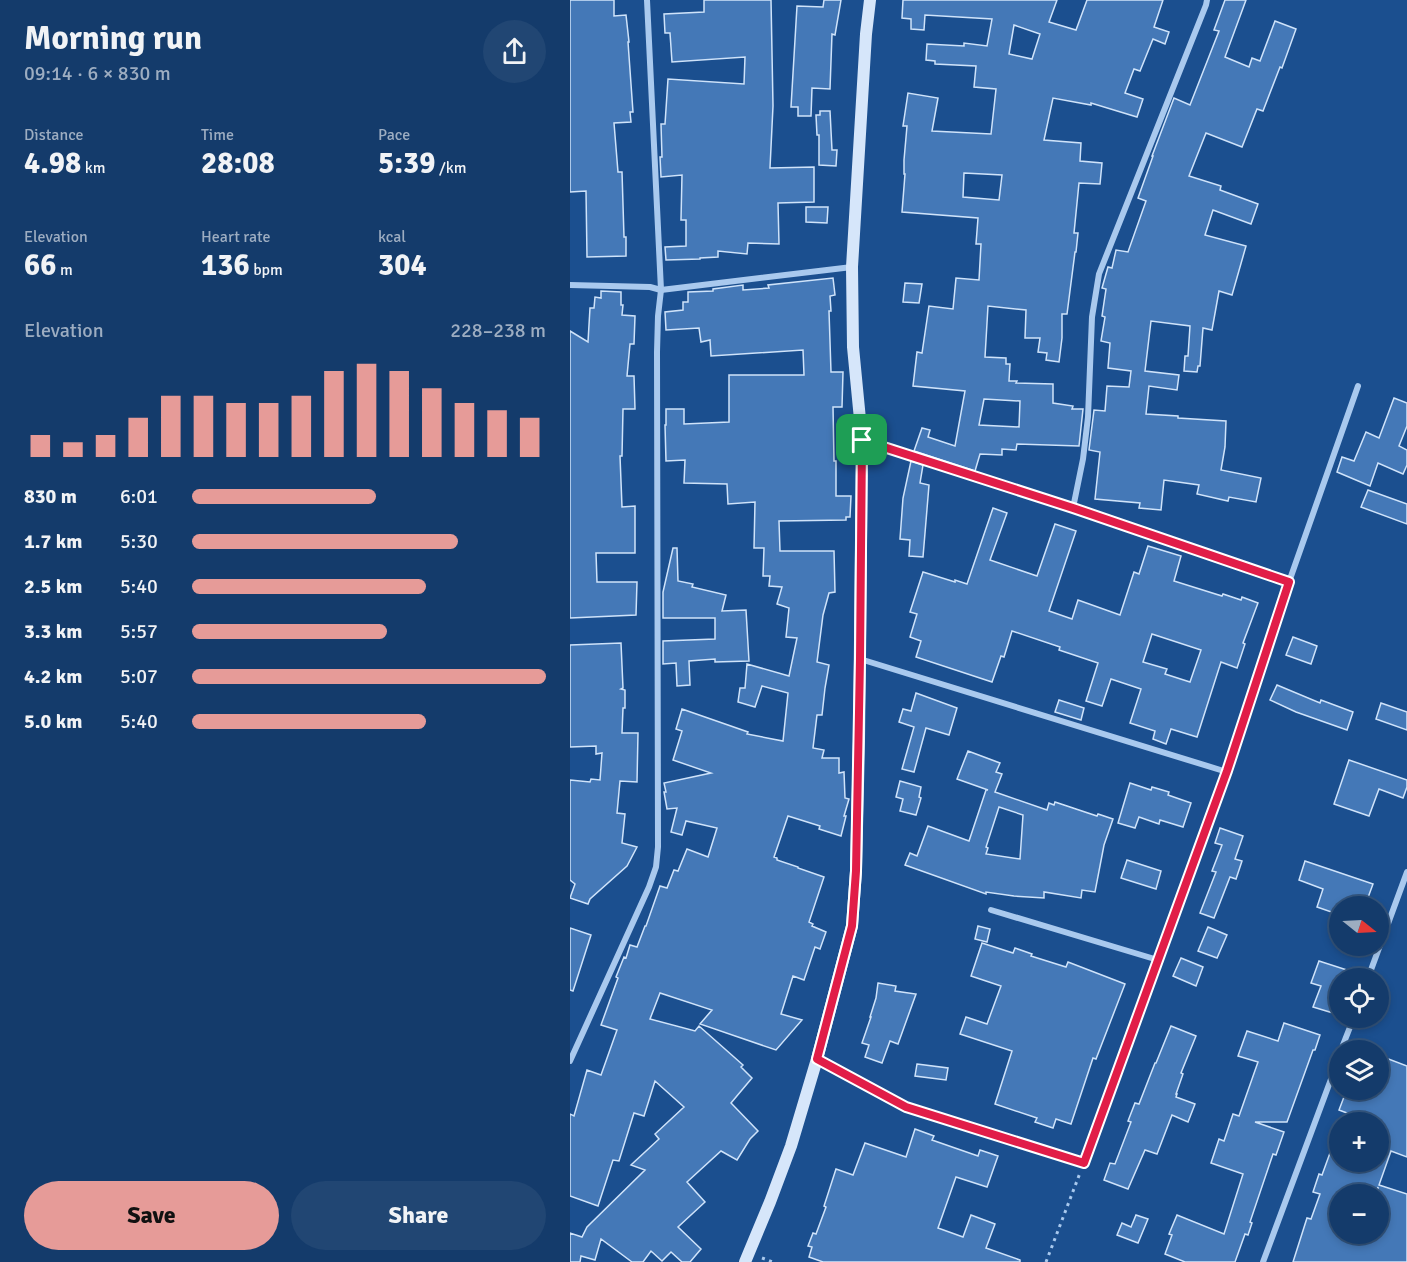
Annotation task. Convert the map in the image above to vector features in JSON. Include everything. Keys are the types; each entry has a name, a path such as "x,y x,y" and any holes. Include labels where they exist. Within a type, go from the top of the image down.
{"street":[{"path":"570,1061 649,887 656,867 658,847 657,352 661,290 647,0"},
{"path":"745,1262 791,1146 817,1059 852,926 856,871 862,440 853,347 852,267 870,0"},
{"path":"1073,508 1083,459 1088,417 1092,318 1099,274 1207,0"},
{"path":"570,285 650,287 661,290 852,267"},
{"path":"817,1059 906,1107 1084,1163 1227,771 1289,582 1358,386"},
{"path":"862,440 1073,508 1289,582"},
{"path":"860,659 1227,771"},
{"path":"1372,968 1407,872"},
{"path":"991,910 1158,960"},
{"path":"1263,1262 1329,1085"}],"path":[{"path":"1046,1262 1084,1163"}],"building":[{"path":"570,0 614,0 614,16 626,15 633,112 630,112 631,122 614,123 618,172 622,172 626,256 587,257 586,191 570,192"},
{"path":"704,0 771,0 773,106 770,168 814,167 814,202 778,203 779,244 748,243 747,254 718,251 718,257 666,260 665,247 686,246 686,220 681,220 682,175 661,177 661,124 665,124 668,79 744,84 745,57 672,62 670,33 665,33 664,14 704,12"},
{"path":"824,0 841,0 835,35 832,34 830,89 812,88 811,116 798,116 798,107 791,107 797,6 823,7"},
{"path":"903,0 1057,0 1049,22 1076,30 1087,0 1163,0 1154,27 1169,32 1165,44 1153,39 1140,71 1134,69 1125,93 1143,99 1137,117 1091,103 1091,105 1053,98 1044,140 1081,143 1080,161 1102,163 1100,184 1079,183 1074,233 1078,233 1076,252 1067,314 1062,314 1059,362 1046,360 1047,353 1038,352 1040,338 1025,338 1026,310 988,306 985,357 1006,358 1006,364 1010,364 1009,381 1053,384 1053,403 1073,406 1072,409 1083,409 1079,446 1017,444 1016,450 1002,449 1002,455 980,454 975,471 914,451 922,428 930,430 928,437 955,446 965,391 913,386 917,352 922,353 929,306 953,309 956,278 979,280 981,244 976,244 978,218 902,212 907,126 903,126 908,93 938,98 932,131 991,134 996,89 974,87 976,66 935,64 935,61 926,60 927,44 964,46 964,43 987,46 992,19 925,15 924,30 911,29 911,19 902,18","holes":["1014,25 1040,34 1032,59 1009,54","964,173 1002,175 999,200 963,197","984,399 1020,401 1019,427 979,425"]},
{"path":"1225,0 1246,0 1225,57 1249,67 1252,58 1260,61 1275,21 1296,29 1263,111 1257,109 1242,147 1206,133 1189,176 1221,186 1220,190 1258,204 1251,224 1213,210 1205,235 1246,246 1232,295 1219,291 1212,330 1203,328 1200,366 1197,372 1184,371 1185,356 1188,356 1190,326 1151,321 1145,371 1179,375 1177,390 1149,386 1146,414 1226,421 1221,470 1261,478 1256,502 1229,497 1228,501 1197,494 1199,485 1164,480 1161,510 1139,508 1140,503 1095,499 1100,452 1089,450 1094,410 1105,411 1107,386 1129,387 1131,371 1108,368 1110,343 1101,341 1106,289 1102,288 1108,267 1112,268 1116,250 1128,252 1146,201 1138,198 1174,98 1190,105 1219,31 1214,30"},
{"path":"820,111 830,111 832,150 837,150 836,166 819,165 816,115 820,115"},
{"path":"806,207 828,207 827,223 806,222"},
{"path":"833,278 835,295 830,296 831,311 829,311 831,372 843,372 842,407 833,407 836,496 851,496 850,517 846,517 846,520 779,521 780,551 834,551 835,592 829,593 823,615 817,662 829,665 822,715 817,715 813,748 824,750 822,758 839,758 839,773 844,772 845,798 849,799 841,836 819,829 820,826 788,816 774,857 824,877 809,922 813,924 812,926 826,932 820,949 815,947 804,980 793,976 781,1014 802,1020 776,1050 700,1024 712,1010 660,993 650,1019 695,1031 699,1026 743,1065 741,1067 752,1078 731,1103 758,1131 737,1160 721,1151 687,1182 705,1202 678,1227 701,1249 690,1262 682,1262 671,1252 662,1261 651,1251 643,1262 632,1262 601,1239 595,1260 581,1256 580,1262 570,1262 570,1233 582,1237 587,1227 645,1170 631,1165 659,1139 655,1134 684,1107 655,1081 644,1116 634,1113 619,1161 613,1160 598,1206 570,1196 570,1114 574,1116 587,1070 601,1075 617,1030 601,1025 618,978 616,977 630,945 637,947 660,886 667,888 674,870 678,871 687,849 708,857 717,828 686,821 682,835 671,832 677,808 667,809 664,783 711,773 673,760 682,731 676,729 682,709 748,732 747,734 783,741 788,693 762,686 755,707 738,702 740,688 745,688 747,664 789,676 797,638 786,637 789,608 777,604 782,587 769,586 770,576 763,576 764,548 754,548 755,502 728,504 727,484 684,483 685,460 666,461 665,425 666,409 684,409 684,424 729,422 729,375 804,375 803,350 711,356 710,340 701,342 699,328 666,330 665,312 683,310 683,302 688,302 688,292 713,291 713,289 743,285 743,290 769,288 768,285"},
{"path":"905,283 922,284 919,303 903,302"},
{"path":"601,291 621,292 622,315 635,316 634,344 630,344 627,376 634,376 635,409 623,409 622,456 620,456 622,507 635,506 635,553 596,553 597,582 637,582 636,615 570,618 570,331 588,342 590,308 594,308 595,297 601,298"},
{"path":"1394,398 1407,403 1407,426 1399,446 1407,450 1407,465 1403,474 1378,463 1370,486 1337,472 1342,457 1354,461 1366,432 1379,438"},
{"path":"911,461 923,465 920,483 929,485 923,557 909,556 910,540 900,539 903,498"},
{"path":"1368,490 1407,504 1407,524 1361,507"},
{"path":"993,508 1007,513 990,560 1037,576 1055,524 1076,531 1049,611 1072,619 1078,600 1120,615 1134,572 1139,574 1148,546 1181,556 1174,581 1222,596 1223,594 1241,600 1242,597 1258,603 1243,643 1245,644 1237,668 1221,662 1197,737 1171,729 1166,744 1153,739 1155,731 1130,723 1141,689 1111,679 1102,706 1086,701 1098,663 1059,650 1060,647 1012,631 1004,657 1001,656 992,682 916,657 921,641 910,637 917,614 910,612 923,572 967,584","holes":["1152,634 1201,650 1190,682 1165,674 1167,669 1143,662"]},
{"path":"673,548 677,548 678,581 693,584 692,587 726,595 722,611 746,610 749,661 715,662 715,659 689,661 690,685 677,686 676,663 663,664 663,641 715,639 715,618 663,618 663,592"},
{"path":"1293,637 1317,646 1311,664 1286,655"},
{"path":"621,643 623,688 621,689 625,690 622,733 638,733 637,782 620,781 617,813 625,814 622,843 637,847 627,866 590,899 588,904 570,898 575,884 570,880 570,780 590,782 591,779 600,780 602,753 596,754 596,746 570,747 570,645"},
{"path":"1277,685 1320,703 1321,700 1353,712 1347,730 1270,700"},
{"path":"916,693 957,708 949,735 926,728 914,772 902,769 914,727 899,722 903,709 911,711"},
{"path":"1059,700 1084,708 1081,720 1055,712"},
{"path":"1381,703 1407,712 1407,730 1376,719"},
{"path":"968,751 1000,763 996,772 1002,774 995,792 1047,810 1049,803 1054,805 1055,802 1113,819 1104,845 1095,892 1082,890 1081,898 1044,892 1044,898 986,892 986,894 905,865 910,853 917,856 928,826 969,841 986,790 988,790 957,779","holes":["999,807 1023,815 1020,859 986,854 988,848 986,847"]},
{"path":"1349,760 1407,780 1403,798 1379,789 1369,816 1334,804"},
{"path":"900,781 921,787 919,797 921,798 916,815 900,811 903,799 896,797"},
{"path":"1130,783 1151,790 1152,787 1169,792 1168,795 1191,803 1183,827 1160,820 1159,824 1139,817 1135,828 1118,823"},
{"path":"1220,828 1243,836 1235,859 1242,861 1236,879 1230,877 1214,918 1200,913 1216,872 1212,871 1222,845 1215,843"},
{"path":"1127,860 1161,871 1156,889 1121,878"},
{"path":"1305,861 1373,884 1369,896 1329,896 1329,911 1317,907 1323,889 1299,880"},
{"path":"978,926 990,929 987,942 975,939"},
{"path":"1208,927 1227,935 1217,958 1198,951"},
{"path":"570,928 591,935 573,991 570,990"},
{"path":"982,943 1013,953 1015,948 1032,954 1031,956 1066,967 1068,962 1125,984 1096,1059 1093,1058 1071,1124 1056,1119 1053,1128 1035,1122 1037,1118 995,1104 1012,1051 960,1034 966,1017 987,1024 1001,986 971,976"},
{"path":"1181,958 1203,967 1196,986 1173,976"},
{"path":"1319,961 1341,968 1329,968 1329,1012 1313,1007 1321,986 1311,983"},
{"path":"878,983 896,986 895,991 916,994 898,1044 890,1041 882,1063 865,1057 869,1045 862,1043 871,1017"},
{"path":"1284,1023 1320,1035 1287,1122 1255,1122 1284,1132 1276,1155 1273,1154 1250,1222 1252,1223 1248,1235 1245,1234 1235,1262 1185,1262 1165,1254 1172,1235 1169,1234 1177,1215 1224,1234 1243,1174 1211,1163 1219,1139 1224,1141 1233,1114 1239,1116 1258,1062 1238,1056 1247,1031 1278,1041"},
{"path":"1171,1026 1196,1036 1181,1073 1183,1074 1176,1094 1176,1097 1195,1104 1188,1122 1172,1115 1157,1154 1145,1150 1128,1189 1104,1180 1110,1163 1115,1164 1131,1122 1128,1121 1135,1103 1139,1104"},
{"path":"1389,1059 1407,1066 1407,1157 1391,1151 1389,1157 1389,1112 1339,1110 1343,1100 1389,1100"},
{"path":"917,1064 948,1068 946,1080 915,1076"},
{"path":"915,1129 934,1136 932,1140 978,1156 980,1150 998,1156 987,1187 956,1177 938,1228 963,1237 971,1215 995,1224 986,1248 1020,1260 1020,1262 823,1262 809,1257 812,1247 808,1246 813,1233 816,1234 826,1207 824,1206 836,1169 853,1175 865,1143 906,1157"},
{"path":"1329,1156 1329,1172 1384,1172 1379,1184 1329,1184 1329,1244 1389,1244 1389,1188 1407,1194 1407,1262 1293,1262 1307,1218 1311,1219 1320,1194 1313,1192 1319,1174 1322,1175"},
{"path":"1136,1215 1148,1219 1138,1243 1117,1235 1122,1223 1131,1227"}],"route":[{"path":"862,440 1073,508 1289,582 1227,771 1084,1163 906,1107 817,1059 852,926 856,871 862,440"}]}
